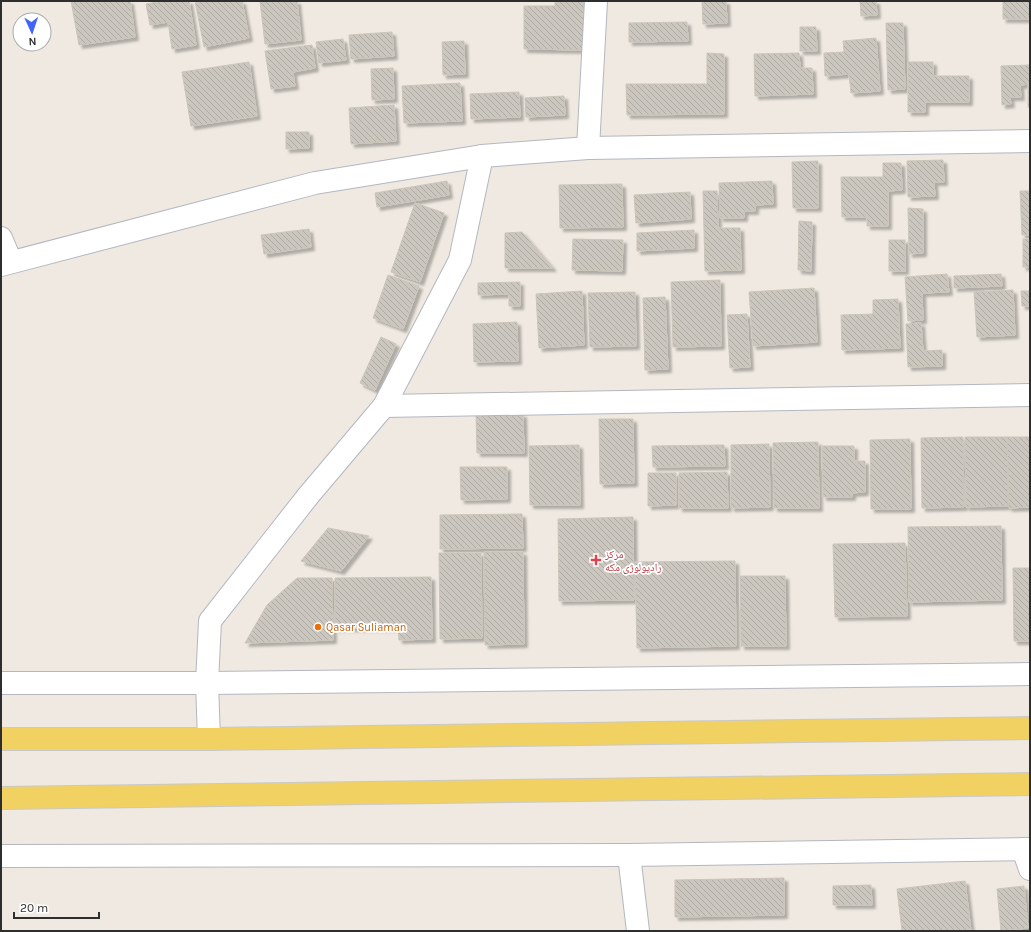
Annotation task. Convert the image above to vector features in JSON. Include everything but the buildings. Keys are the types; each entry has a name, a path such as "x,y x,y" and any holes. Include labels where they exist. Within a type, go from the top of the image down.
{"main road":[{"path":"1,739 209,739 1030,728"},
{"path":"1,798 1030,784"}],"street":[{"path":"588,148 596,1"},
{"path":"1,238 6,263 315,183 482,156 588,148 1030,141"},
{"path":"209,739 207,683 210,621 308,496 384,406 460,260 482,156"},
{"path":"384,406 1030,395"},
{"path":"1,683 207,683 1030,674"},
{"path":"629,855 638,931"},
{"path":"1,856 1028,856"}],"place":[{"name":"مرکز رادیولوژی مکه","path":"596,560"},
{"name":"Qasar Suliaman","path":"318,627"}]}
